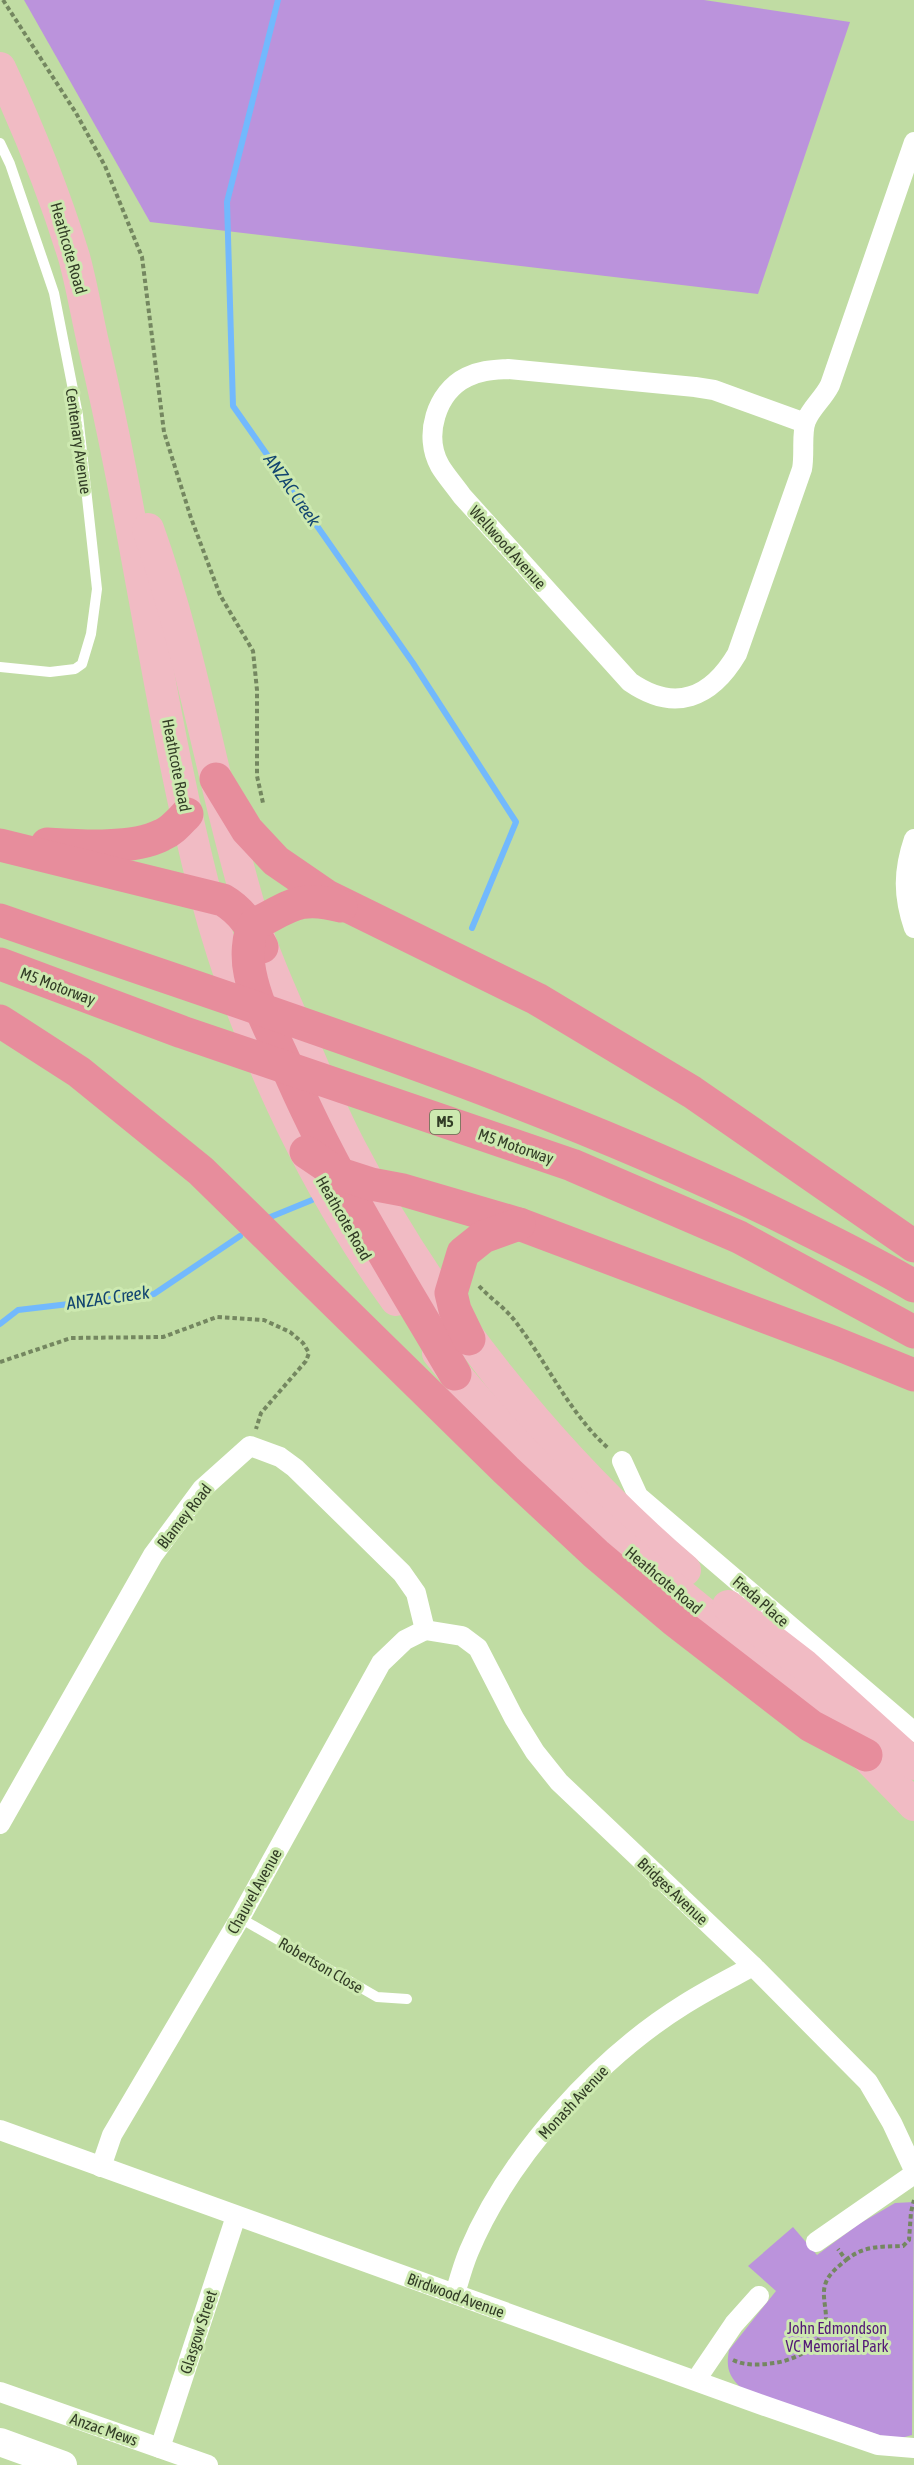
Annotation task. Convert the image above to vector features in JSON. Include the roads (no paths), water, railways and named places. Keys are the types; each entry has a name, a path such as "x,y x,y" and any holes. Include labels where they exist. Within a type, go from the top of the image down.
{"highway":[{"path":"216,779 247,830 276,861 327,896 537,999 683,1086 792,1159 914,1246"},
{"path":"0,843 75,846 145,841 170,831 187,814"},
{"path":"0,843 206,895 235,907 254,954 258,1001 292,1103 339,1174 455,1374"},
{"path":"254,954 299,901 318,900 357,910"},
{"path":"0,920 403,1059 567,1121 706,1180 876,1264 914,1286"},
{"name":"M5 Motorway","path":"0,964 182,1032 572,1165 739,1237 914,1332"},
{"path":"0,1021 79,1072 201,1171 506,1470 596,1554 674,1620 802,1720 866,1755"},
{"path":"306,1152 339,1174 519,1224 914,1375"},
{"path":"469,1339 455,1310 451,1293 463,1253 483,1237 519,1224"}],"main road":[{"name":"Heathcote Road","path":"0,68 31,134 75,261 114,435 187,814 206,895"},
{"name":"Heathcote Road","path":"114,435 168,583 216,779 254,954 334,1116 416,1260 469,1339 569,1458 656,1545 804,1665 914,1764"},
{"name":"Heathcote Road","path":"292,1103 306,1152 365,1256 455,1374 544,1473 601,1526 791,1686 866,1755 914,1805"},
{"path":"0,2442 63,2465"}],"street":[{"path":"804,423 811,410 822,401 830,385 914,142"},
{"name":"Wellwood Avenue","path":"508,369 714,390 804,423 805,453 802,469 737,654 719,681 708,689 679,698 663,698 644,692 616,668 462,496 439,465 433,445 432,428 439,406 448,391 465,378 485,370 508,369"},
{"path":"914,839 904,880 905,900 914,928"},
{"name":"Blamey Road","path":"0,1824 153,1555 202,1489 250,1446 280,1456 295,1468 402,1574 416,1593 425,1630"},
{"name":"Freda Place","path":"622,1461 638,1496 914,1732"},
{"name":"Chauvel Avenue","path":"101,2167 112,2135 240,1918 381,1663 405,1640 425,1630"},
{"name":"Bridges Avenue","path":"425,1630 462,1636 478,1647 514,1718 535,1752 559,1782 753,1966 868,2082 892,2123 914,2172"},
{"name":"Monash Avenue","path":"455,2294 468,2252 488,2214 536,2142 600,2070 684,2004 753,1966"},
{"name":"Birdwood Avenue","path":"0,2130 878,2445 914,2448"},
{"path":"822,2238 914,2172"},
{"name":"Glasgow Street","path":"160,2448 236,2216"},
{"path":"696,2380 716,2350 759,2296"},
{"name":"Anzac Mews","path":"0,2392 208,2465"}],"lane":[{"name":"Centenary Avenue","path":"0,143 10,164 54,293 78,415 97,589 91,634 82,664 75,669 50,672 0,667"},
{"name":"Robertson Close","path":"240,1918 377,1997 407,1999"}],"waterway":[{"name":"ANZAC Creek","path":"278,0 227,202 233,406 413,663 516,822 472,928"},
{"name":"ANZAC Creek","path":"268,1218 312,1200"},
{"name":"ANZAC Creek","path":"0,1324 18,1310 154,1294 240,1236"}],"park label":[{"name":"John Edmondson VC Memorial Park","path":"837,2337"}]}
